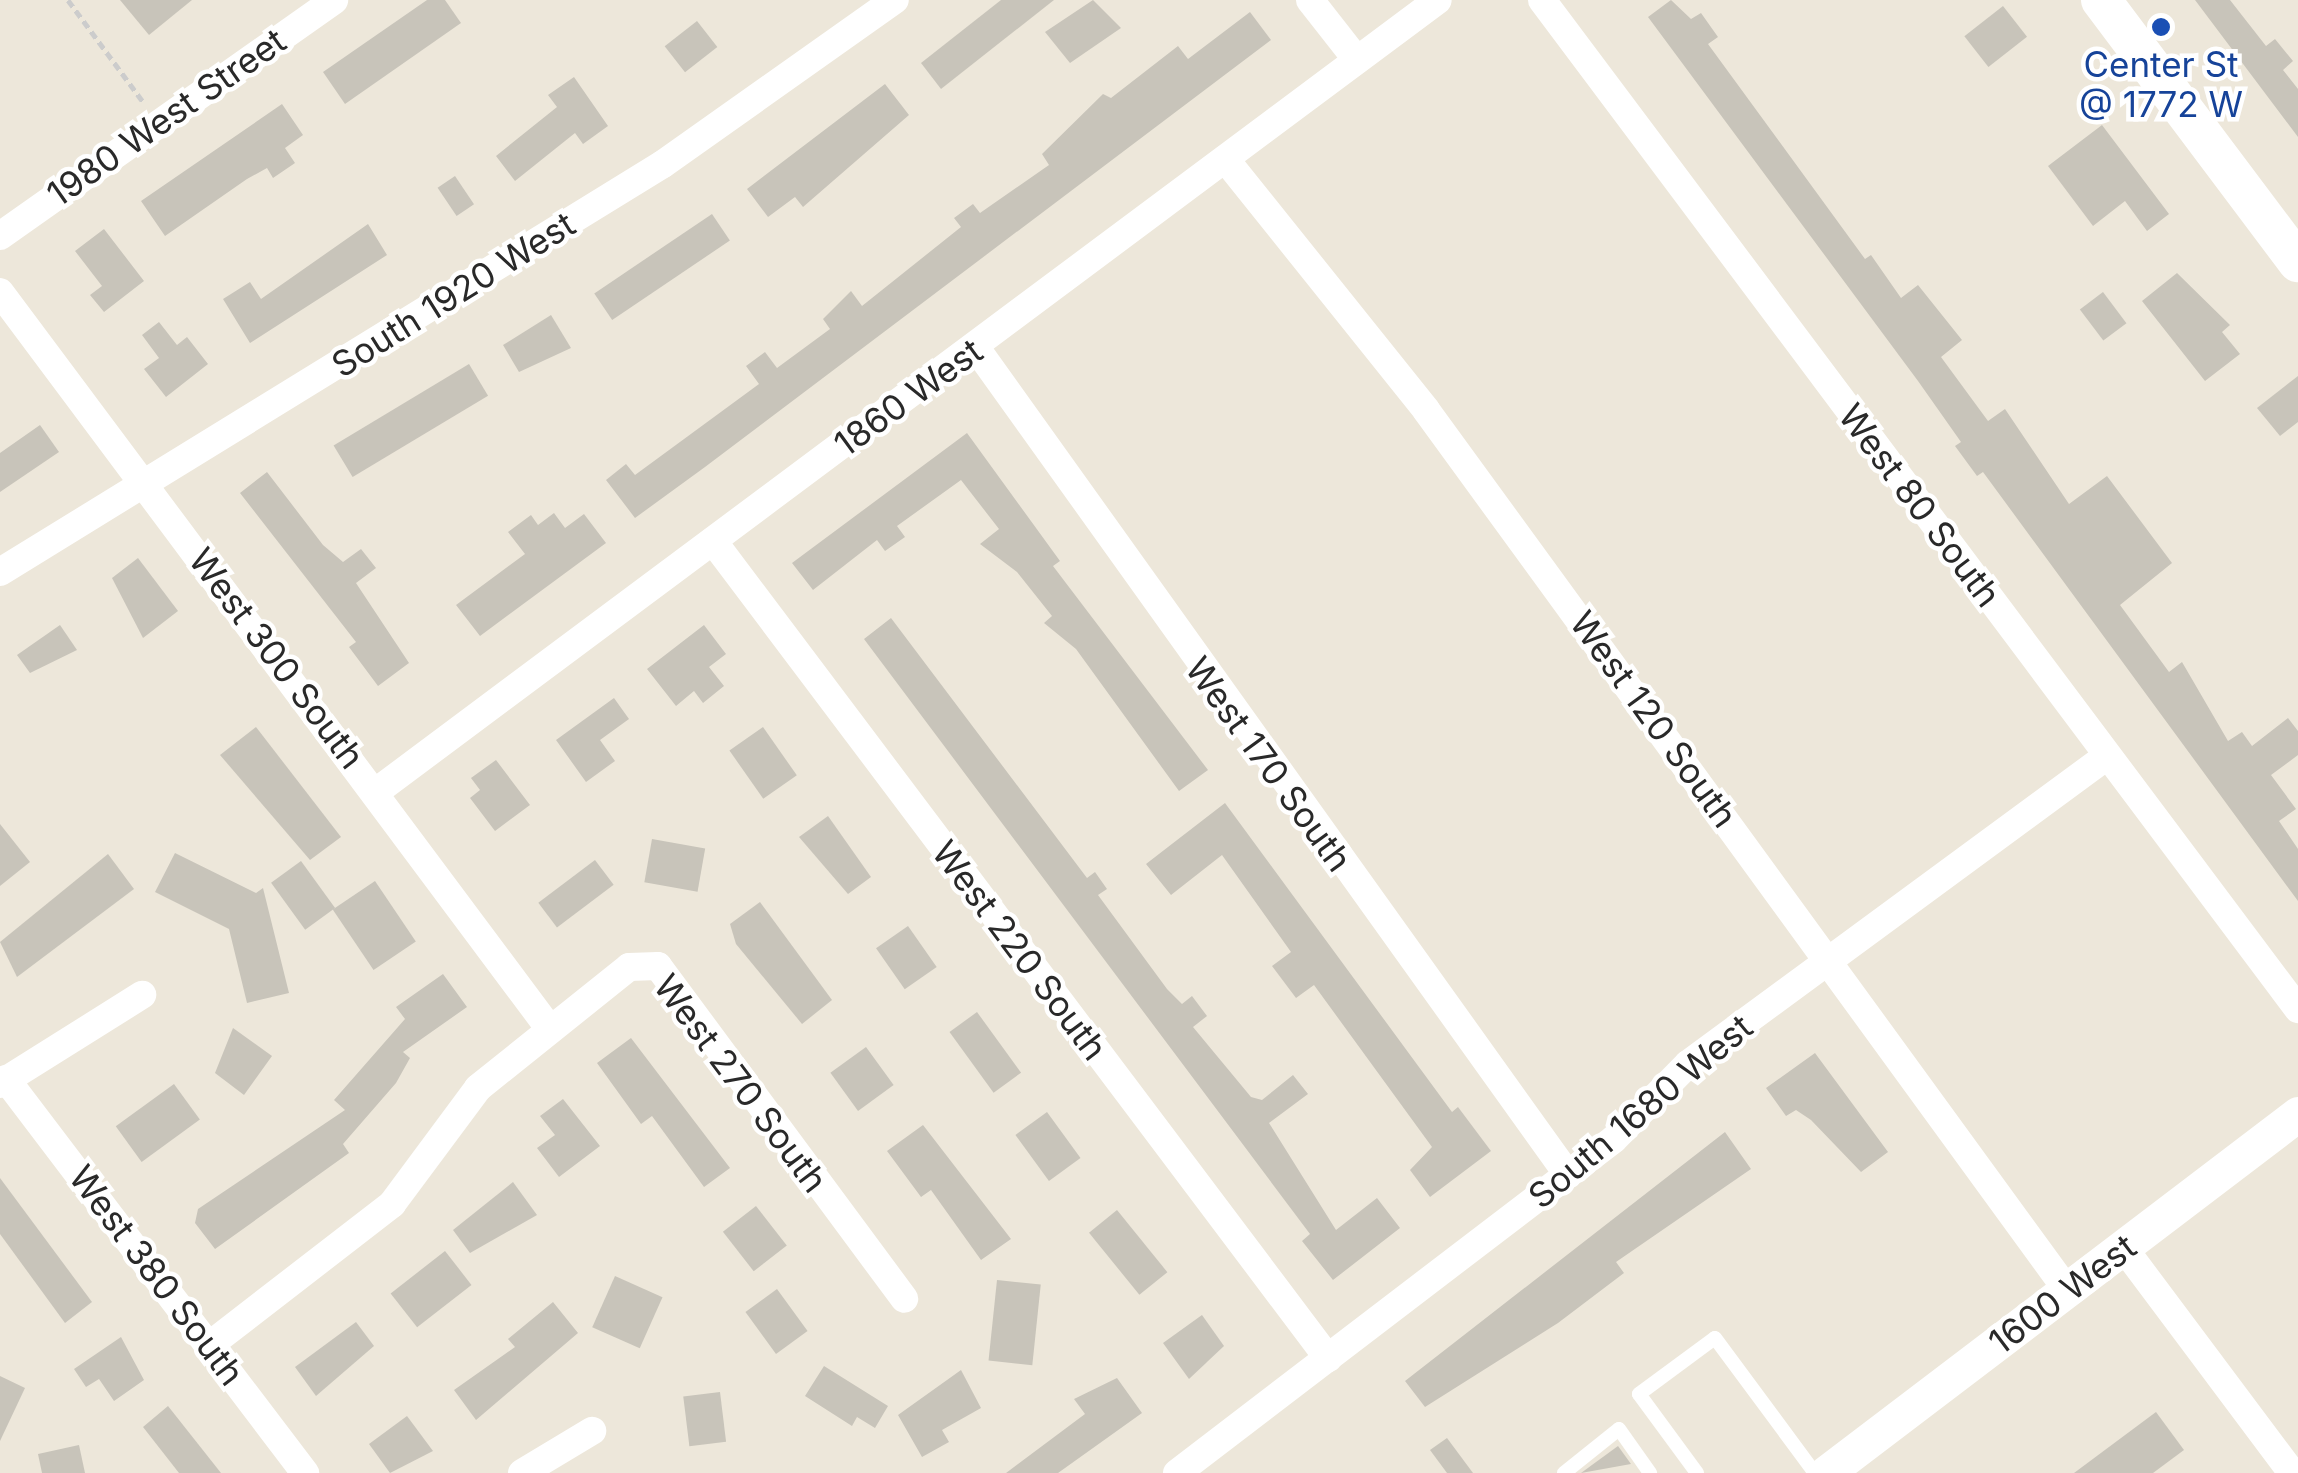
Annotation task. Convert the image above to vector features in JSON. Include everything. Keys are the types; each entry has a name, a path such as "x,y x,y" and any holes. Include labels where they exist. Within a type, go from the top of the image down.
{"main road":[{"path":"2100,0 2298,262"}],"street":[{"name":"1980 West Street","path":"0,236 157,121 334,0"},
{"name":"South 1920 West","path":"0,572 663,164 895,0"},
{"path":"1310,0 1356,60"},
{"name":"1860 West","path":"376,791 976,348 1438,0"},
{"name":"West 80 South","path":"1542,0 2298,1009"},
{"name":"West 120 South","path":"1226,160 1426,410 1830,959 2067,1290"},
{"name":"West 300 South","path":"0,292 376,791 549,1028"},
{"name":"West 170 South","path":"976,348 1568,1175"},
{"name":"West 220 South","path":"713,541 1328,1358"},
{"name":"South 1680 West","path":"1177,1473 1568,1175 1688,1064 2108,756"},
{"name":"West 270 South","path":"549,1028 628,967 658,966 904,1299"},
{"path":"3,1081 142,995"},
{"path":"211,1344 392,1204 478,1088 549,1028"},
{"name":"West 380 South","path":"3,1081 211,1344 305,1473"},
{"name":"1600 West","path":"1830,1471 2298,1114"},
{"path":"2123,1247 2292,1473"},
{"path":"522,1473 592,1431"}],"lane":[{"path":"1697,1473 1640,1394 1715,1338 1830,1471"},
{"path":"1564,1473 1618,1428 1650,1473"}],"path":[{"path":"68,0 157,121"}],"building":[{"path":"120,0 192,0 149,35"},
{"path":"427,0 445,0 461,23 345,104 323,72"},
{"path":"1001,0 1054,0 941,89 921,63"},
{"path":"1093,0 1121,28 1070,63 1045,32"},
{"path":"1671,0 1691,19 1701,13 1718,37 1708,44 1865,259 1871,255 1901,298 1918,285 1962,340 1941,357 1988,421 2005,409 2069,504 2107,476 2172,563 2120,605 2169,672 2182,662 2228,741 2242,732 2252,746 2288,718 2298,731 2298,755 2271,775 2296,809 2279,821 2298,849 2298,901 1983,472 1977,476 1955,446 1961,442 1918,381 1648,17"},
{"path":"2195,0 2230,0 2266,46 2275,39 2293,61 2283,70 2298,89 2298,137"},
{"path":"2003,6 2027,37 1988,67 1964,36"},
{"path":"1250,12 1271,40 635,518 606,480 626,464 635,475 759,384 746,366 765,352 777,368 830,329 823,319 851,291 862,306 961,227 954,218 973,204 980,213 1049,165 1042,154 1103,94 1111,98 1178,46 1188,59"},
{"path":"697,21 717,47 685,72 665,46"},
{"path":"574,77 608,126 583,144 575,133 515,181 496,156 557,107 548,95"},
{"path":"885,84 909,115 803,207 795,197 768,217 747,189"},
{"path":"282,104 303,135 285,148 295,163 273,178 267,168 247,179 165,236 141,201"},
{"path":"2102,125 2169,214 2147,231 2125,201 2093,226 2048,166"},
{"path":"455,176 474,204 457,216 438,188"},
{"path":"712,214 730,241 612,320 594,293"},
{"path":"368,224 387,255 250,343 223,299 250,282 261,299"},
{"path":"104,229 144,281 104,312 90,295 102,286 75,251"},
{"path":"2177,273 2230,325 2222,332 2240,354 2205,381 2142,301"},
{"path":"2103,292 2126,323 2103,341 2080,309"},
{"path":"551,315 571,348 519,372 503,345"},
{"path":"159,322 177,345 187,337 208,364 166,397 144,369 159,358 142,335"},
{"path":"469,364 488,396 353,477 334,445"},
{"path":"2298,376 2298,422 2280,436 2257,408"},
{"path":"40,425 59,452 0,492 0,453"},
{"path":"967,433 1060,561 1053,566 1208,770 1179,791 1076,649 1044,623 1052,616 1017,572 980,544 999,529 961,480 897,526 905,537 885,551 877,540 813,590 792,563"},
{"path":"267,472 323,545 343,562 361,549 376,568 356,583 409,663 378,686 349,647 356,642 240,493"},
{"path":"554,513 565,528 584,514 606,543 480,636 456,605 525,554 508,532 531,515 538,525"},
{"path":"138,558 178,611 143,638 112,578"},
{"path":"891,618 1087,878 1095,872 1107,889 1098,895 1167,989 1182,1004 1192,996 1207,1016 1193,1027 1251,1097 1262,1100 1293,1075 1308,1094 1269,1123 1336,1230 1377,1198 1400,1228 1333,1280 1302,1241 1310,1234 864,639"},
{"path":"60,625 77,650 30,673 17,655"},
{"path":"704,625 726,654 709,667 724,686 703,703 694,691 676,706 647,669"},
{"path":"614,698 629,719 600,740 615,761 586,782 556,740"},
{"path":"256,727 341,837 310,860 220,755"},
{"path":"763,727 797,775 763,799 729,751"},
{"path":"496,760 530,805 495,831 470,798 480,790 471,778"},
{"path":"1225,803 1452,1112 1458,1107 1491,1151 1430,1197 1410,1170 1432,1147 1314,985 1296,998 1272,966 1291,952 1222,855 1171,895 1146,864"},
{"path":"828,816 871,877 848,894 799,837"},
{"path":"0,824 30,862 0,886"},
{"path":"652,839 705,848 698,892 644,882"},
{"path":"175,853 256,893 263,888 289,993 247,1003 229,929 155,892"},
{"path":"108,854 134,889 17,977 0,942"},
{"path":"595,860 614,885 557,927 538,903"},
{"path":"301,861 335,908 305,930 271,883"},
{"path":"375,881 416,942 374,970 333,910"},
{"path":"760,902 832,1000 802,1024 736,944 730,924"},
{"path":"908,926 937,967 905,989 876,948"},
{"path":"443,974 467,1007 403,1052 410,1058 396,1083 343,1144 349,1153 215,1249 195,1223 198,1209 345,1110 334,1100 405,1019 396,1007"},
{"path":"977,1012 1021,1073 994,1093 949,1032"},
{"path":"233,1028 272,1056 244,1095 215,1073"},
{"path":"631,1038 730,1168 704,1187 652,1116 641,1124 597,1063"},
{"path":"866,1047 894,1085 858,1111 830,1073"},
{"path":"1815,1053 1888,1152 1861,1172 1811,1120 1796,1110 1786,1116 1766,1088"},
{"path":"174,1084 200,1120 142,1162 116,1126"},
{"path":"563,1099 600,1146 559,1177 537,1148 555,1135 540,1116"},
{"path":"1047,1112 1081,1158 1049,1181 1015,1135"},
{"path":"923,1125 1011,1239 981,1260 931,1190 921,1197 887,1151"},
{"path":"1725,1132 1751,1169 1616,1262 1624,1273 1558,1323 1425,1407 1405,1381"},
{"path":"0,1178 92,1302 65,1323 0,1234"},
{"path":"513,1182 537,1215 470,1253 453,1230"},
{"path":"756,1206 787,1245 754,1271 723,1232"},
{"path":"1117,1210 1167,1272 1139,1295 1089,1233"},
{"path":"445,1251 471,1285 417,1327 391,1293"},
{"path":"615,1276 663,1297 640,1348 592,1327"},
{"path":"997,1280 1041,1285 1032,1365 989,1361"},
{"path":"777,1289 808,1331 776,1354 745,1312"},
{"path":"553,1302 578,1333 476,1420 454,1390 515,1347 508,1339"},
{"path":"1202,1315 1224,1346 1189,1379 1163,1343"},
{"path":"356,1322 374,1346 316,1396 295,1367"},
{"path":"121,1337 144,1380 114,1401 99,1379 86,1387 74,1369"},
{"path":"824,1366 888,1406 875,1428 857,1417 852,1426 805,1396"},
{"path":"961,1370 981,1408 942,1430 949,1442 922,1457 898,1415"},
{"path":"0,1376 25,1388 0,1441"},
{"path":"1117,1378 1142,1413 1058,1473 1006,1473 1085,1414 1074,1399"},
{"path":"720,1392 726,1442 689,1446 683,1397"},
{"path":"168,1406 221,1473 179,1473 143,1427"},
{"path":"2156,1412 2184,1450 2153,1473 2074,1473"},
{"path":"407,1416 433,1451 390,1473 369,1444"},
{"path":"1447,1438 1473,1473 1447,1473 1430,1450"},
{"path":"79,1445 85,1473 42,1473 38,1454"},
{"path":"1618,1446 1631,1464 1581,1473"}],"place":[{"name":"Center St @ 1772 W","path":"2161,27"}]}
